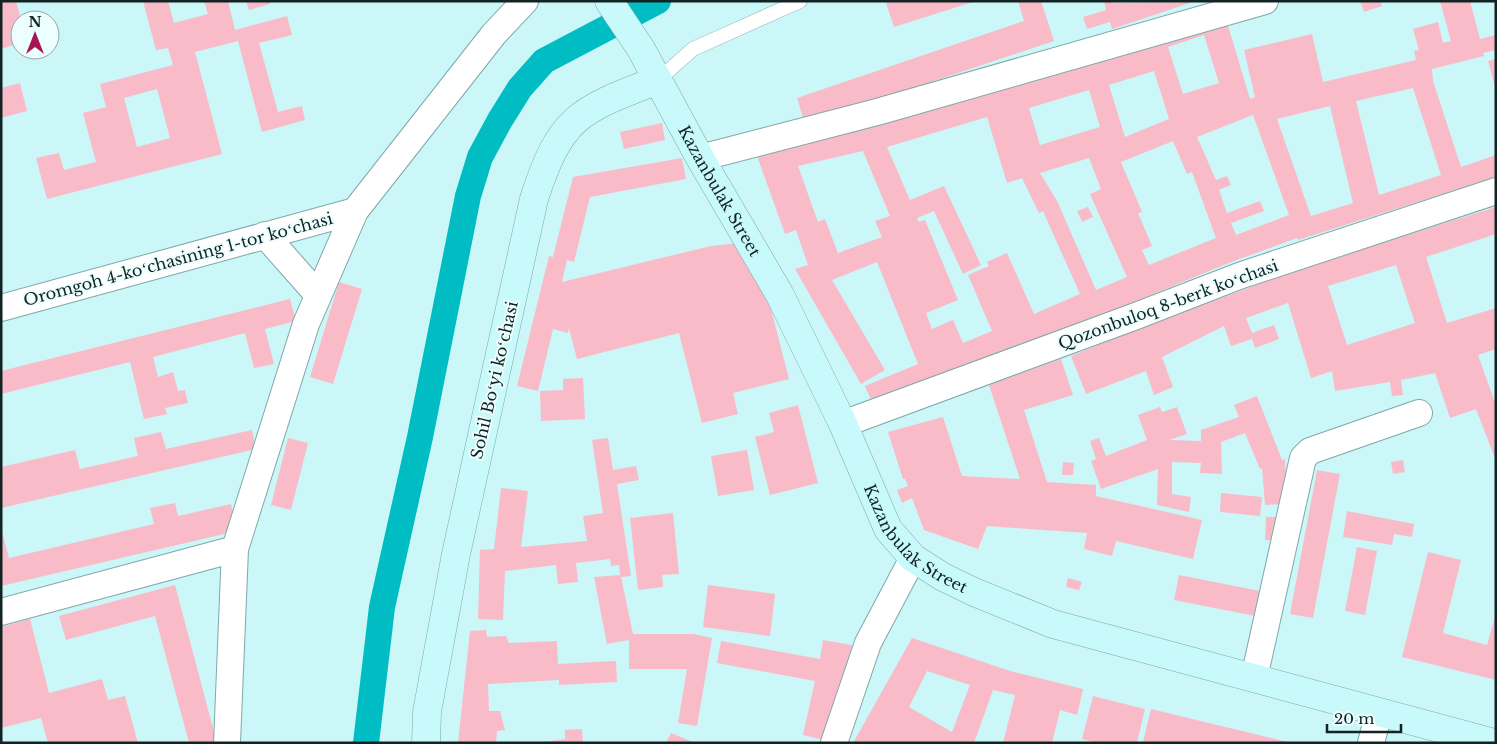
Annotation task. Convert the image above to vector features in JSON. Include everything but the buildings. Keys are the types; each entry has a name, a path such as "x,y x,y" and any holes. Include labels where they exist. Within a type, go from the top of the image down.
{"main road":[{"name":"Kazanbulak Street","path":"609,1 641,49 700,158 780,295 843,424 888,529 913,558 974,592 1054,624 1494,743"},
{"name":"Sohil Boʻyi koʻchasi","path":"426,743 427,712 456,554 534,199 542,173 562,134 583,113 599,103 658,80"}],"street":[{"path":"227,743 235,549 306,324 355,211 494,34 525,1"},
{"path":"700,158 877,112 1265,1"},
{"name":"Qozonbuloq 8-berk koʻchasi","path":"843,424 1239,276 1496,190"},
{"name":"Oromgoh 4-koʻchasining 1-tor koʻchasi","path":"1,308 355,211"},
{"path":"265,235 318,295"},
{"path":"1254,678 1303,458 1310,452 1420,413"},
{"path":"1,612 235,549"},
{"path":"834,743 868,643 913,558"},
{"path":"1371,743 1379,712"}],"lane":[{"path":"658,80 693,49 800,1"}],"waterway":[{"path":"366,743 382,607 420,437 468,196 480,157 520,88 544,61 658,1"}]}
